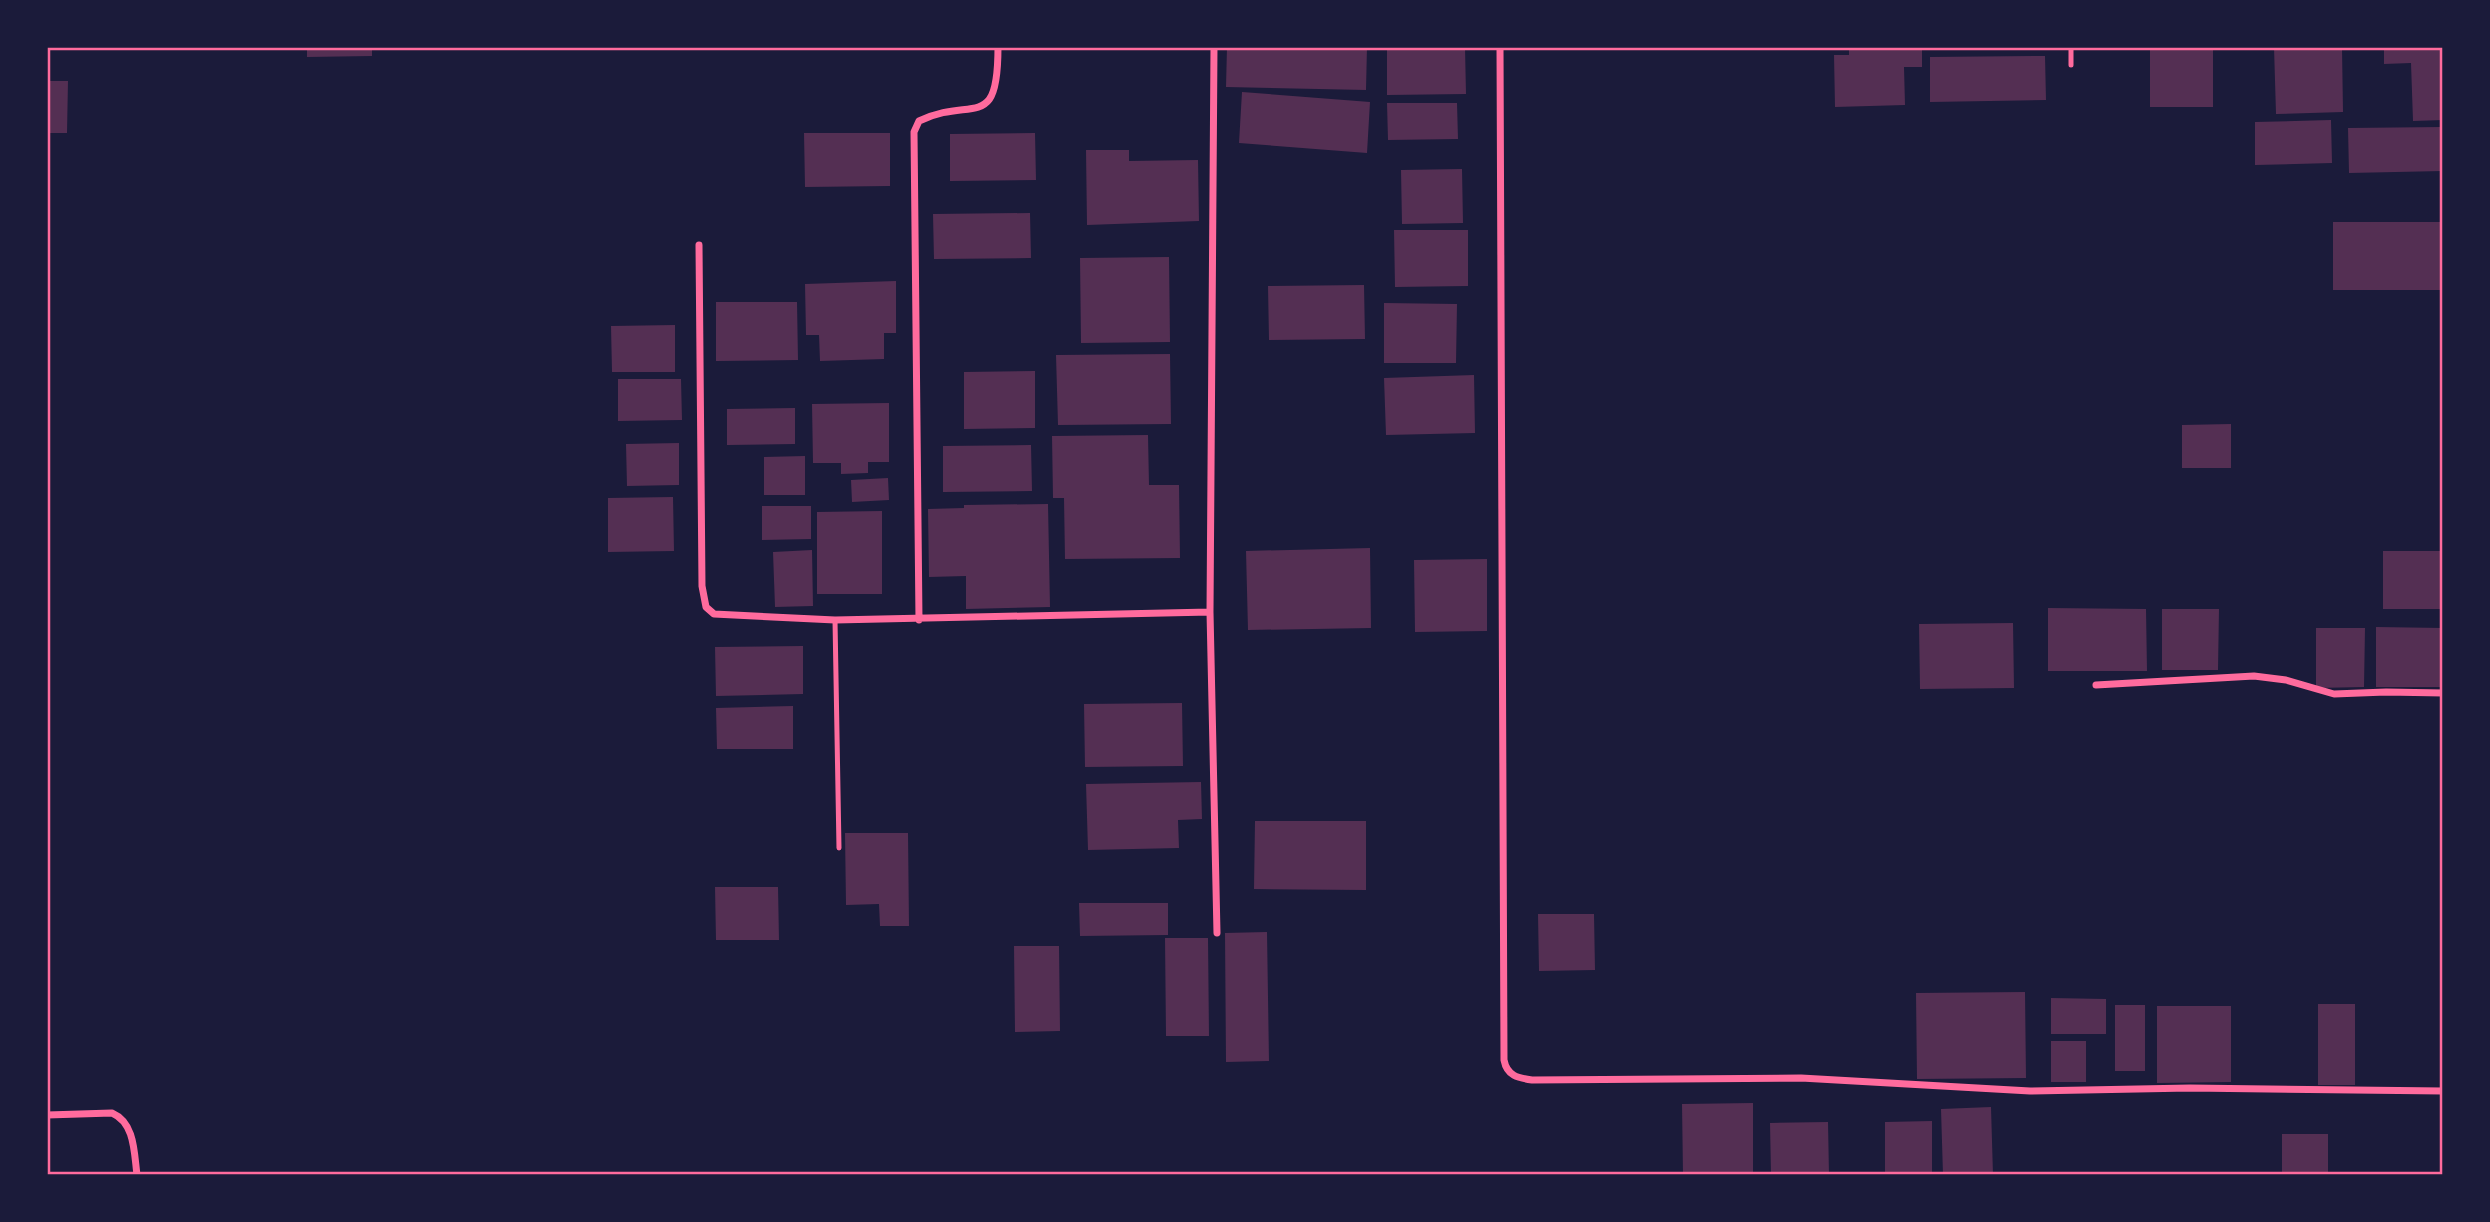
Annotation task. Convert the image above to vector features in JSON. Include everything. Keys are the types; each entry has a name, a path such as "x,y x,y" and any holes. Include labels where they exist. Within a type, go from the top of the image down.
{"street":[{"path":"919,620 914,132 919,121 934,114 981,107 992,97 998,78 998,47"},
{"path":"1214,47 1210,612 1217,933"},
{"path":"1500,47 1504,1060 1509,1073 1532,1080 1801,1078 2031,1091 2190,1088 2443,1091"},
{"path":"699,245 702,586 706,607 714,614 835,620 919,620 1210,612"},
{"path":"2095,685 2254,676 2286,680 2334,694 2443,693"},
{"path":"47,1115 112,1112 119,1116 129,1129 137,1175"}],"lane":[{"path":"2071,47 2071,65"},
{"path":"835,620 839,848"}],"building":[{"path":"307,47 372,47 372,56 307,57"},
{"path":"1227,47 1367,47 1366,90 1226,87"},
{"path":"1387,47 1465,47 1466,94 1387,95"},
{"path":"1849,47 1922,47 1922,67 1904,67 1905,105 1835,107 1834,55 1849,55"},
{"path":"2150,47 2213,47 2213,107 2150,107"},
{"path":"2274,47 2342,47 2343,112 2276,114"},
{"path":"2384,47 2443,47 2443,120 2413,121 2411,63 2384,64"},
{"path":"2045,56 2046,100 1930,102 1930,57"},
{"path":"47,81 68,81 67,133 47,133"},
{"path":"1242,92 1370,102 1367,153 1239,143"},
{"path":"1387,103 1457,103 1458,139 1388,140"},
{"path":"2331,120 2332,163 2255,165 2255,122"},
{"path":"2442,127 2443,171 2349,173 2348,128"},
{"path":"804,133 890,133 890,186 805,187"},
{"path":"1035,133 1036,180 950,181 950,134"},
{"path":"1086,150 1129,150 1129,161 1198,160 1199,221 1087,225"},
{"path":"1462,169 1463,223 1402,224 1401,170"},
{"path":"1030,213 1031,258 934,259 933,214"},
{"path":"2333,222 2443,222 2443,290 2333,290"},
{"path":"1394,230 1468,230 1468,286 1395,287"},
{"path":"1169,257 1170,342 1081,343 1080,258"},
{"path":"896,281 896,333 884,333 884,359 820,361 819,335 806,335 805,284"},
{"path":"1364,285 1365,339 1269,340 1268,286"},
{"path":"716,302 797,302 798,360 716,361"},
{"path":"1384,303 1457,304 1456,363 1384,363"},
{"path":"675,325 675,372 612,372 611,326"},
{"path":"1170,354 1171,424 1058,425 1056,355"},
{"path":"1035,371 1035,428 964,429 964,372"},
{"path":"1474,375 1475,433 1386,435 1384,378"},
{"path":"618,379 681,379 682,420 618,421"},
{"path":"889,403 889,462 868,462 868,473 841,474 841,463 813,463 812,404"},
{"path":"795,408 795,444 727,445 727,409"},
{"path":"2231,424 2231,468 2182,468 2182,425"},
{"path":"1148,435 1149,485 1179,485 1180,558 1065,559 1064,498 1053,498 1052,436"},
{"path":"2440,435 2443,435 2443,543 2440,543"},
{"path":"679,443 679,485 627,486 626,444"},
{"path":"1031,445 1032,491 943,492 943,446"},
{"path":"805,456 805,495 764,495 764,457"},
{"path":"888,478 889,500 852,502 851,480"},
{"path":"673,497 674,551 608,552 608,498"},
{"path":"1048,504 1050,607 966,609 966,576 929,577 928,509 964,508 964,505"},
{"path":"762,506 811,506 811,539 762,540"},
{"path":"882,511 882,594 817,594 817,512"},
{"path":"1370,548 1371,628 1248,630 1246,551"},
{"path":"812,550 813,606 775,607 773,552"},
{"path":"2383,551 2443,551 2443,609 2383,609"},
{"path":"1487,559 1487,631 1415,632 1414,560"},
{"path":"2048,608 2146,609 2147,671 2048,671"},
{"path":"2162,609 2219,609 2218,670 2162,670"},
{"path":"2013,623 2014,688 1920,689 1919,624"},
{"path":"2376,627 2443,628 2443,687 2376,687"},
{"path":"2316,628 2365,628 2364,687 2316,688"},
{"path":"803,646 803,694 716,696 715,647"},
{"path":"1182,703 1183,766 1085,767 1084,704"},
{"path":"793,706 793,749 717,749 716,708"},
{"path":"1201,782 1202,819 1178,820 1179,848 1088,850 1086,784"},
{"path":"1255,821 1366,821 1366,890 1254,889"},
{"path":"845,833 908,833 909,926 880,926 879,904 846,905"},
{"path":"715,887 778,887 779,940 716,940"},
{"path":"1079,903 1168,903 1168,935 1080,936"},
{"path":"1538,914 1594,914 1595,970 1539,971"},
{"path":"1267,932 1269,1061 1226,1062 1225,933"},
{"path":"1165,938 1208,938 1209,1036 1166,1036"},
{"path":"1014,946 1059,946 1060,1031 1015,1032"},
{"path":"2025,992 2026,1078 1917,1079 1916,993"},
{"path":"2051,998 2106,999 2106,1034 2051,1034"},
{"path":"2318,1004 2355,1004 2355,1085 2318,1085"},
{"path":"2115,1005 2145,1005 2145,1071 2115,1071"},
{"path":"2157,1006 2231,1006 2231,1082 2157,1083"},
{"path":"2051,1041 2086,1041 2086,1082 2051,1082"},
{"path":"1753,1103 1753,1175 1683,1175 1682,1104"},
{"path":"1991,1107 1993,1175 1943,1175 1941,1109"},
{"path":"1932,1121 1932,1175 1885,1175 1885,1122"},
{"path":"1828,1122 1829,1175 1771,1175 1770,1123"},
{"path":"2282,1134 2328,1134 2328,1175 2282,1175"}]}
